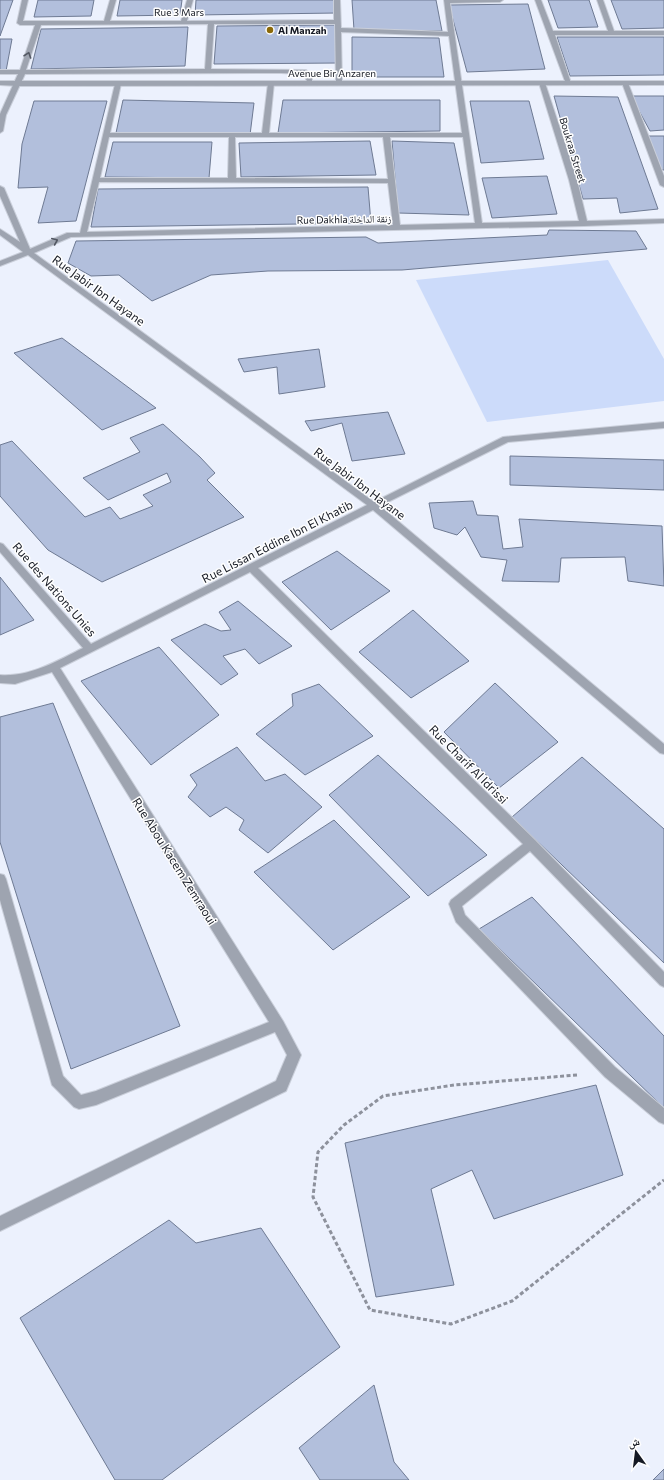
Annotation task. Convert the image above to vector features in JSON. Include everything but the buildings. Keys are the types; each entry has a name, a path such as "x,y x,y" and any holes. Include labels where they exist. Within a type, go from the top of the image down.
{"street":[{"name":"Rue 3 Mars","path":"25,0 20,23 338,22"},
{"path":"106,23 113,0"},
{"path":"184,22 190,0"},
{"path":"337,0 340,83"},
{"path":"479,226 447,0 500,0"},
{"path":"538,0 568,83"},
{"path":"600,0 611,32"},
{"path":"208,71 211,22"},
{"path":"0,131 3,115 18,84 38,23"},
{"path":"338,30 452,34"},
{"path":"551,33 664,33"},
{"path":"0,72 306,72 309,75 310,83"},
{"path":"265,135 272,82"},
{"name":"Avenue Bir Anzaren","path":"0,83 664,82"},
{"name":"Boukraa Street","path":"542,83 573,180 584,224"},
{"path":"625,83 664,185"},
{"path":"83,234 118,84"},
{"path":"106,135 467,135"},
{"path":"232,135 232,180"},
{"path":"386,135 397,228"},
{"path":"96,180 392,181"},
{"path":"0,188 28,253"},
{"name":"Rue Dakhla زنقة الداخلة","path":"0,264 70,235 83,234 584,224 664,221"},
{"name":"Rue Jabir Ibn Hayane","path":"0,232 374,506 664,750"},
{"name":"Rue Lissan Eddine Ibn El Khatib","path":"0,679 15,680 54,667 506,439 664,425"},
{"name":"Rue des Nations Unies","path":"0,546 90,649"},
{"name":"Rue Charif Al Idrissi","path":"252,568 532,844 664,981"},
{"name":"Rue Abou Kacem Zemraoui","path":"0,1224 281,1086 294,1055 278,1025 54,667"},
{"path":"532,844 455,904 457,912 460,918 610,1072 664,1117"},
{"path":"0,879 56,1080 79,1102 96,1098 278,1025"}],"path":[{"path":"610,1072 454,1085 383,1096 344,1125 318,1152 313,1196 370,1310 451,1324 512,1301 664,1180"}],"shaded area":[{"path":"608,260 664,359 664,401 487,422 416,280"}],"place":[{"name":"Al Manzah","path":"270,30"}]}
